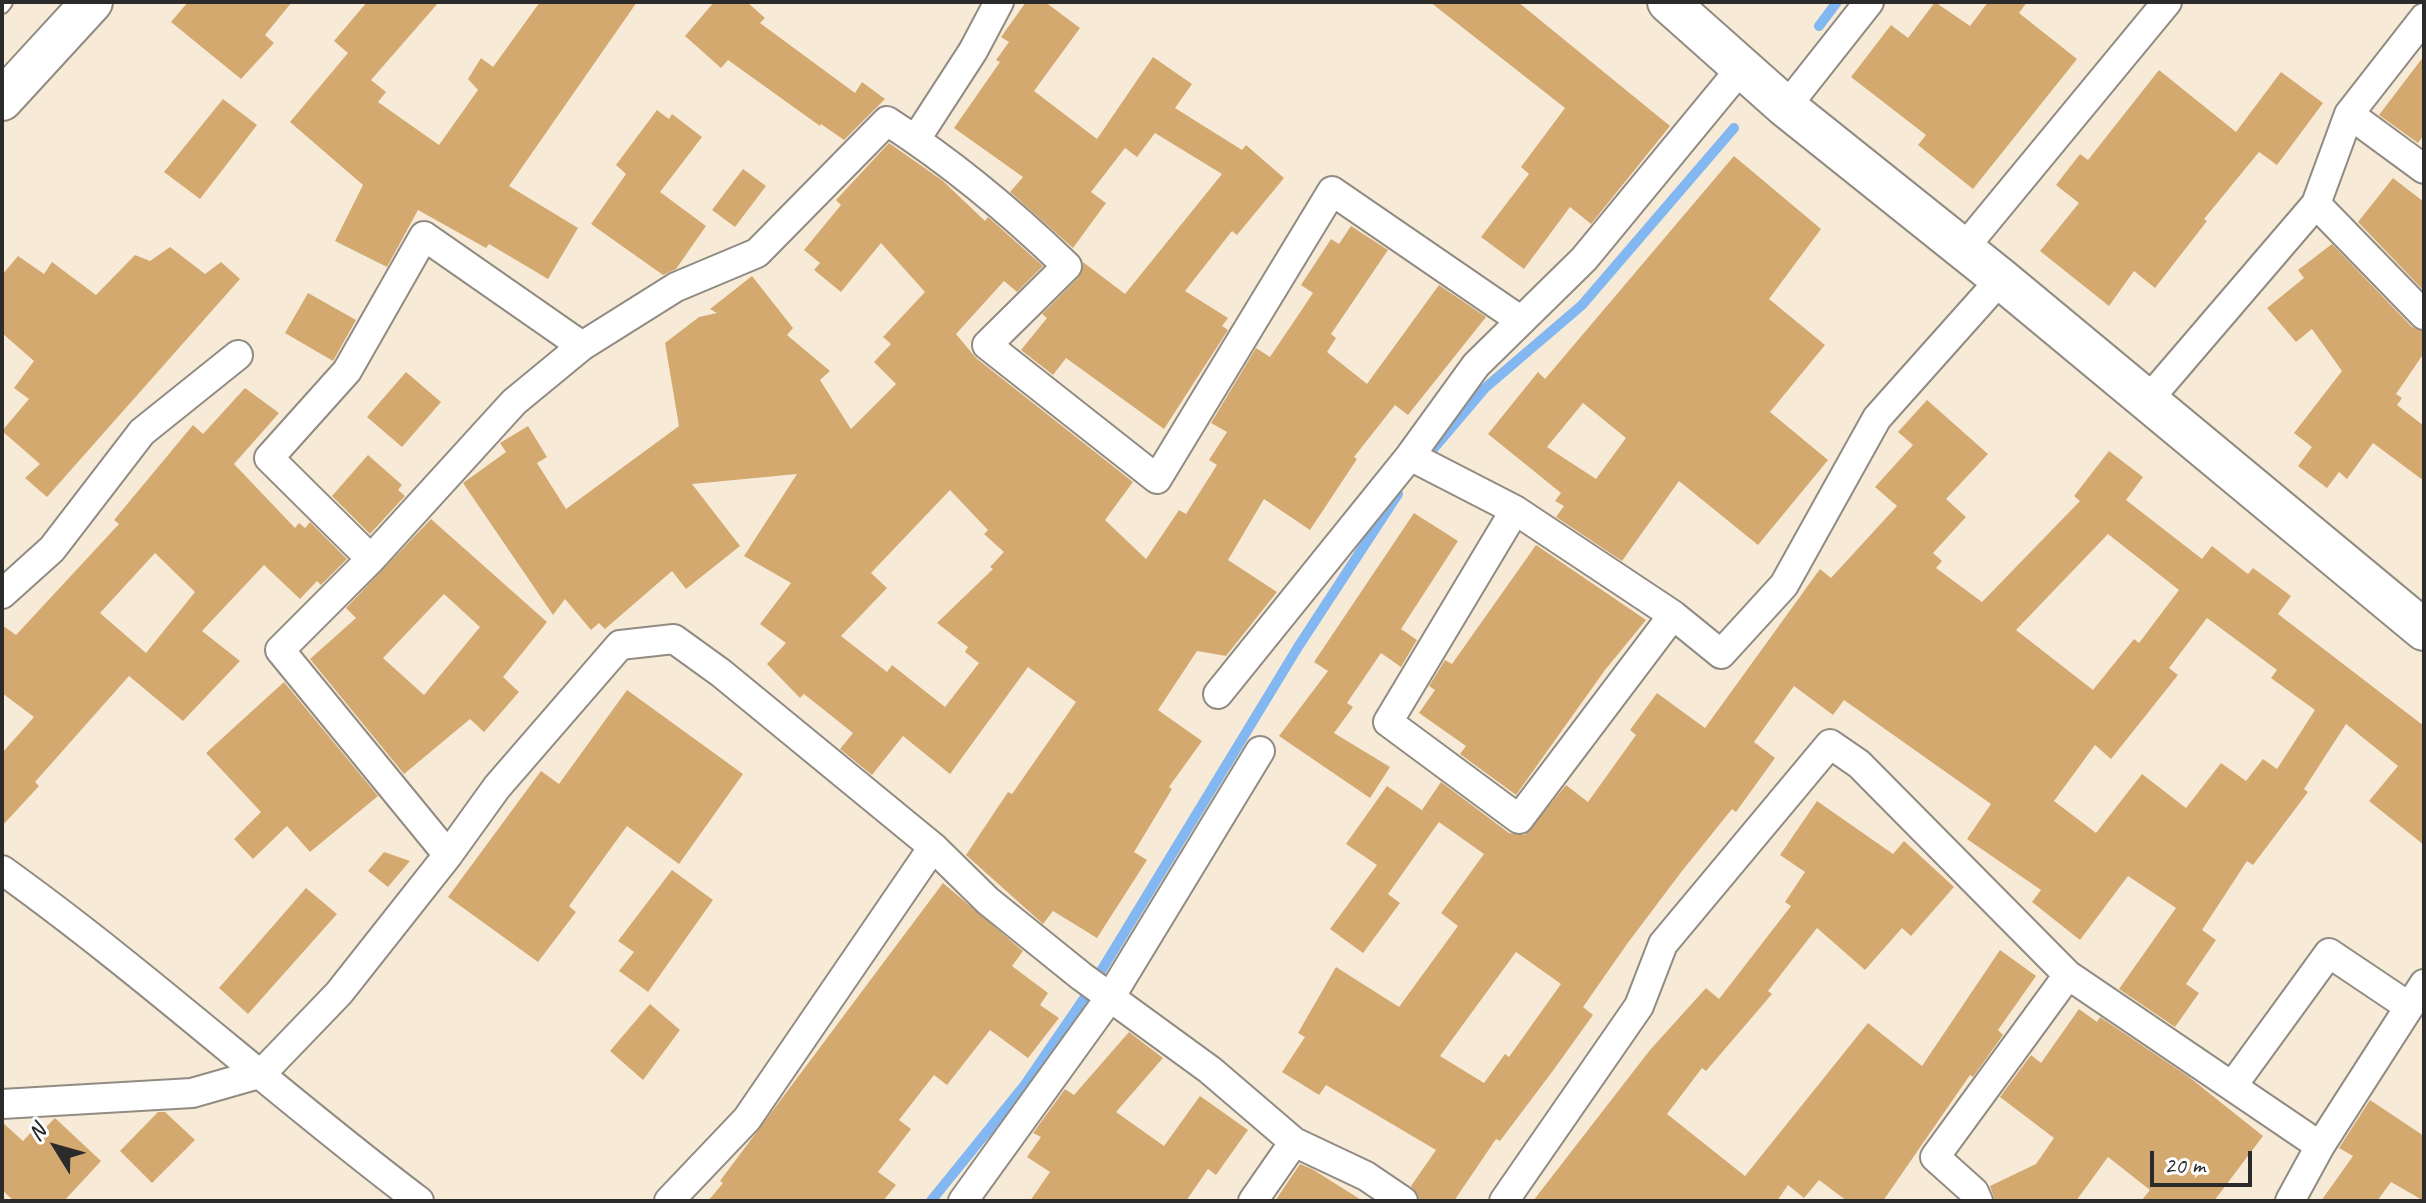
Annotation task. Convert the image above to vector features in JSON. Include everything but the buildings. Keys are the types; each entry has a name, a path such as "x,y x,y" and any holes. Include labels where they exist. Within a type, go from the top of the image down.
{"street":[{"path":"2,100 92,2"},
{"path":"916,139 973,51 999,2"},
{"path":"1668,2 1786,107 1964,248 2424,630"},
{"path":"1786,107 1869,2"},
{"path":"1964,248 2167,2"},
{"path":"2148,400 2316,204 2349,114 2424,18"},
{"path":"1218,694 1410,456 1476,365 1584,259 1743,66"},
{"path":"2349,114 2424,169"},
{"path":"448,855 280,650 371,559 492,423 582,346 676,287 757,253 887,121 916,139 1067,266 987,345 1157,479 1332,191 1520,320"},
{"path":"2316,204 2424,315"},
{"path":"371,559 269,458 347,371 424,236 582,346"},
{"path":"1410,456 1515,510 1673,615 1721,654 1784,585 1877,418 2001,279"},
{"path":"2,594 52,549 142,432 238,355"},
{"path":"1515,510 1388,722 1519,819 1673,615"},
{"path":"2,1104 192,1093 262,1073 339,993 448,855 497,787 620,645 674,639 721,673 933,847 988,901 1096,987 1210,1070 1294,1142 1366,1176 1403,1201"},
{"path":"1504,1201 1639,1006 1663,944 1830,744 1859,764 2068,975 2320,1146"},
{"path":"963,1201 1096,987 1260,751"},
{"path":"669,1201 747,1119 933,847"},
{"path":"2,870 75,922 262,1073 347,1147 419,1201"},
{"path":"2233,1085 2329,953 2416,995 2320,1146 2290,1201"},
{"path":"1978,1201 1974,1192 1935,1157 2068,975"},
{"path":"1253,1201 1294,1142"}],"waterway":[{"path":"1819,26 1837,2"},
{"path":"1434,448 1485,388 1582,305 1734,128"},
{"path":"931,1201 1024,1086 1087,994 1298,647 1398,494"}]}
